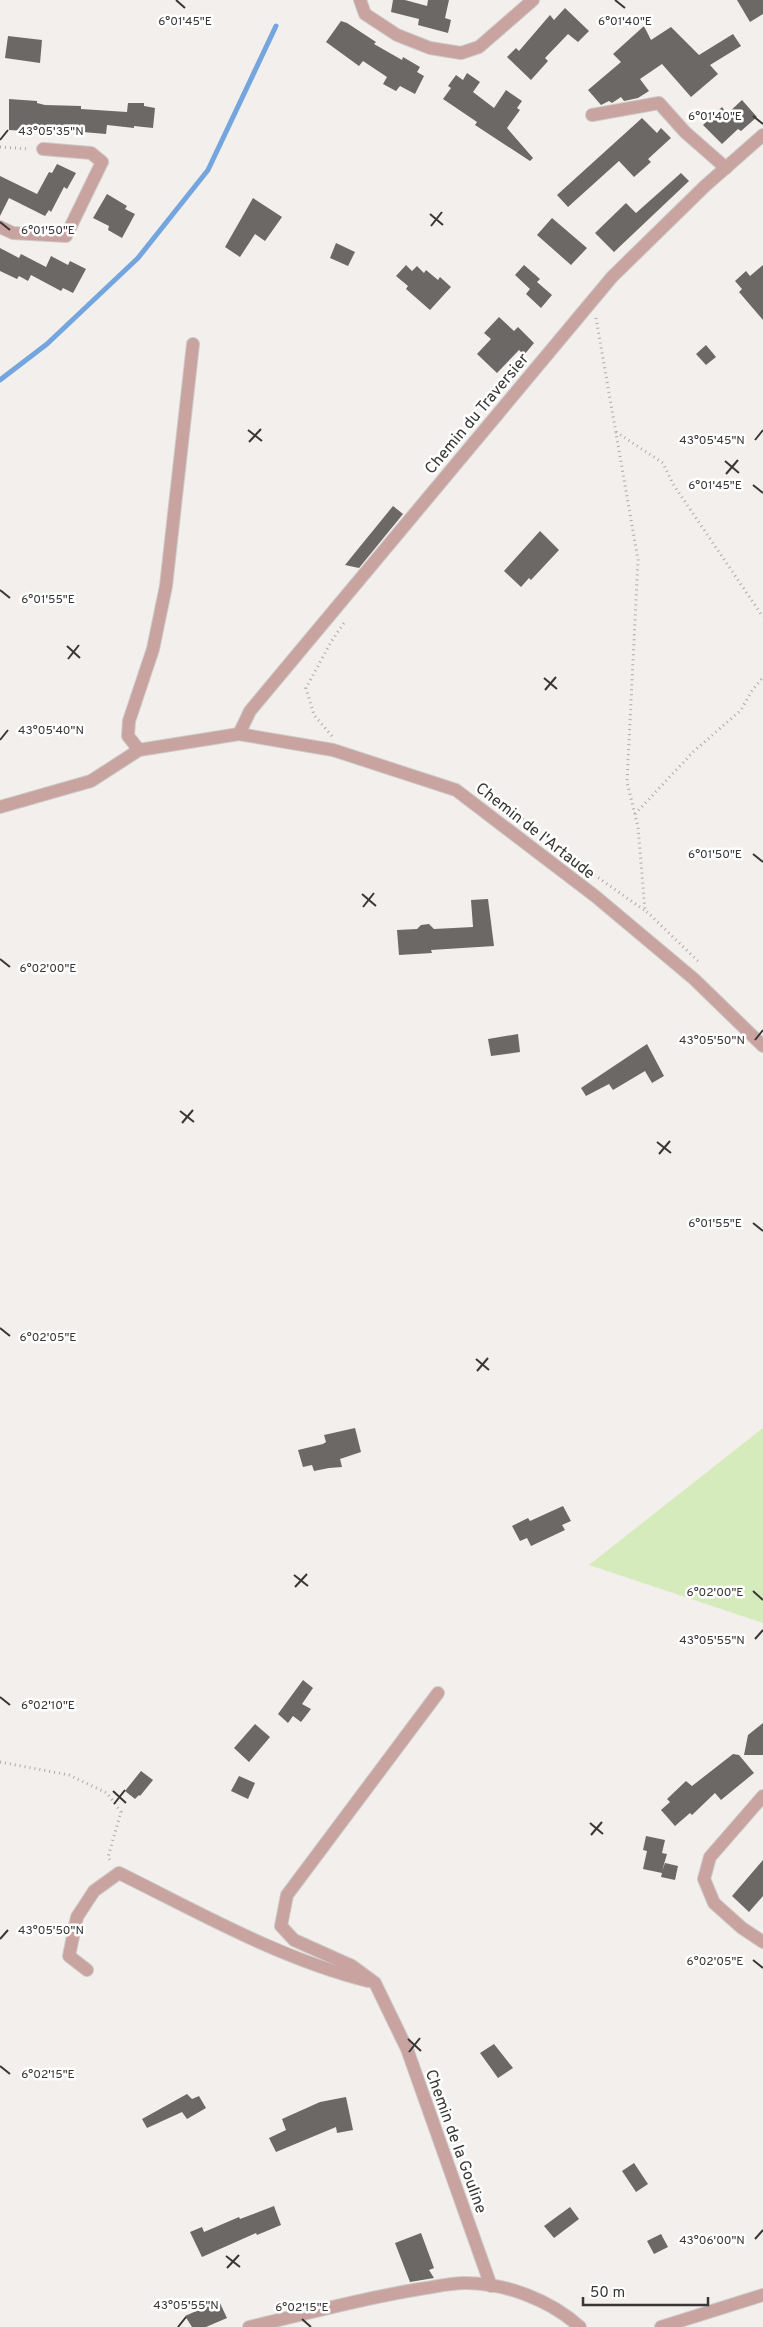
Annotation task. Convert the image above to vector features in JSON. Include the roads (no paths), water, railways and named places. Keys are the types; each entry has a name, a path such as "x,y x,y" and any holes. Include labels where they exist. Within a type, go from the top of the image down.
{"street":[{"path":"360,0 365,14 397,35 430,48 461,53 479,47 533,0"},
{"path":"592,115 659,103 685,132 726,168"},
{"name":"Chemin du Traversier","path":"240,734 250,711 612,277 726,168 760,142"},
{"path":"0,227 13,233 66,236 102,162 91,154 43,149"},
{"path":"0,807 91,781 139,750 128,736 129,721 152,649 166,586 193,344"},
{"name":"Chemin de l'Artaude","path":"139,750 240,734 333,750 456,790 595,896 694,979 763,1046"},
{"path":"375,1983 352,1966 294,1940 282,1926 287,1895 438,1693"},
{"path":"763,1796 710,1857 704,1879 714,1903 742,1928 763,1942"},
{"path":"87,1970 69,1956 77,1918 94,1891 119,1873 258,1942 339,1974 375,1983"},
{"name":"Chemin de la Gouline","path":"375,1983 407,2049 491,2286"},
{"path":"248,2327 383,2295 465,2282 522,2293 553,2306 580,2327"},
{"path":"661,2327 763,2295"}],"waterway":[{"path":"0,380 47,344 138,258 208,170 276,26"}]}
